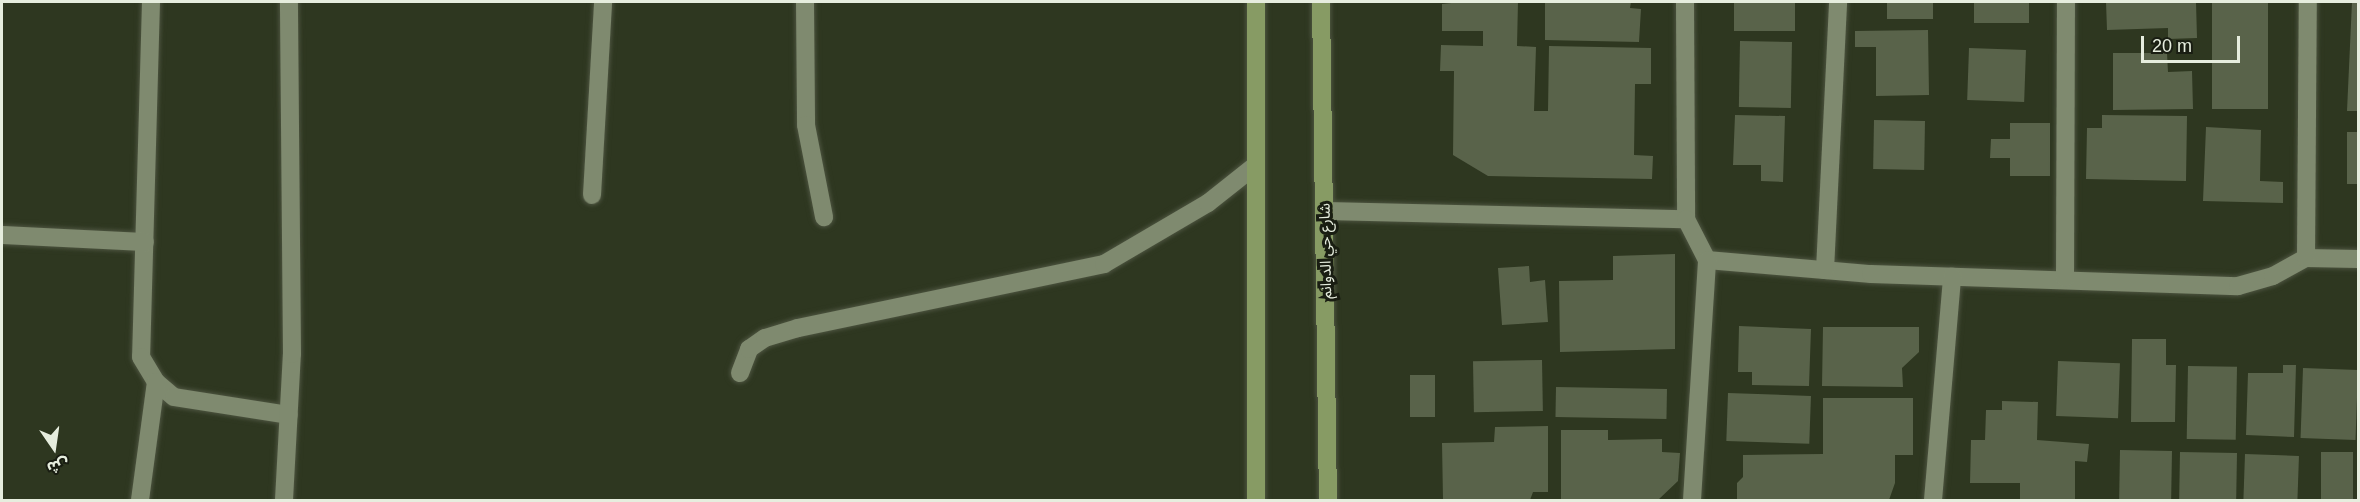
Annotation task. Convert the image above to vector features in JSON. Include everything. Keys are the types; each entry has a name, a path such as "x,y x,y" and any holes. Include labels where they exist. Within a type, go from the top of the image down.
{"main road":[{"path":"1256,2 1256,501"},
{"name":"شارع حي الدوانم","path":"1321,2 1328,501"}],"street":[{"path":"151,2 141,357 156,382 174,397 289,415"},
{"path":"284,501 292,354 289,2"},
{"path":"592,195 603,2"},
{"path":"805,2 806,125 825,217"},
{"path":"1685,2 1686,219 1707,260 1692,501"},
{"path":"1825,270 1838,2"},
{"path":"2065,278 2066,2"},
{"path":"2306,258 2307,2"},
{"path":"740,373 749,349 765,338 798,328 1104,264 1208,203 1256,165"},
{"path":"1324,211 1686,219"},
{"path":"2,235 144,242"},
{"path":"1707,260 1825,270 1952,277 2065,278 2238,286 2273,276 2306,258 2358,259"},
{"path":"1933,501 1952,277"},
{"path":"140,501 156,382"}],"building":[{"path":"1518,2 1517,46 1536,47 1534,111 1548,111 1549,46 1651,48 1651,84 1635,84 1634,155 1653,156 1652,179 1488,176 1453,155 1454,71 1440,71 1441,45 1483,46 1483,31 1442,31 1442,4"},
{"path":"1545,2 1631,2 1630,8 1641,9 1639,42 1545,40"},
{"path":"1734,2 1795,2 1795,31 1734,31"},
{"path":"1887,2 1933,2 1933,19 1887,19"},
{"path":"1974,2 2029,2 2029,23 1974,23"},
{"path":"2106,2 2196,2 2197,38 2168,39 2168,28 2107,30"},
{"path":"2212,2 2268,2 2268,109 2212,109"},
{"path":"2352,2 2358,2 2358,111 2347,111"},
{"path":"1928,30 1929,95 1876,96 1876,47 1855,47 1855,31"},
{"path":"1740,41 1792,42 1791,108 1739,107"},
{"path":"1969,48 2026,50 2024,102 1967,100"},
{"path":"2113,53 2167,53 2168,72 2192,71 2193,109 2113,110"},
{"path":"1735,115 1785,116 1783,182 1761,181 1761,165 1733,165"},
{"path":"2102,115 2187,116 2186,181 2086,179 2087,128 2102,128"},
{"path":"1874,120 1925,121 1924,170 1873,169"},
{"path":"2010,123 2050,123 2050,176 2010,176 2010,158 1990,158 1991,139 2010,139"},
{"path":"2206,127 2261,130 2260,181 2283,182 2283,203 2203,201"},
{"path":"2347,132 2358,132 2358,184 2347,184"},
{"path":"1675,254 1675,349 1560,352 1559,281 1613,280 1613,256"},
{"path":"1529,266 1530,282 1545,280 1548,322 1502,325 1498,268"},
{"path":"1739,326 1811,329 1809,386 1752,385 1752,372 1738,372"},
{"path":"1823,327 1919,327 1919,352 1902,368 1903,387 1822,386"},
{"path":"2132,339 2166,339 2166,365 2176,365 2175,422 2131,422"},
{"path":"1542,360 1543,411 1474,412 1473,361"},
{"path":"2058,361 2120,363 2118,418 2056,416"},
{"path":"2283,365 2296,365 2294,437 2246,435 2248,373 2283,373"},
{"path":"2188,366 2237,367 2236,440 2187,439"},
{"path":"2303,368 2358,370 2356,440 2301,438"},
{"path":"1410,375 1435,375 1435,417 1410,417"},
{"path":"1556,387 1667,389 1666,419 1555,417"},
{"path":"1728,393 1811,396 1809,444 1726,441"},
{"path":"1823,398 1913,398 1913,455 1895,455 1895,483 1889,500 1737,500 1737,483 1743,477 1743,455 1823,454"},
{"path":"2002,401 2038,402 2037,440 2089,444 2087,462 2075,461 2075,500 2020,500 2020,483 1970,483 1971,440 1985,440 1986,410 2002,410"},
{"path":"1548,426 1548,492 1533,492 1530,500 1443,500 1442,443 1494,442 1495,427"},
{"path":"1561,430 1608,430 1608,440 1662,439 1662,452 1680,453 1678,481 1658,500 1561,500"},
{"path":"2120,450 2172,451 2171,500 2119,500"},
{"path":"2180,452 2237,453 2236,500 2179,500"},
{"path":"2321,452 2353,452 2353,500 2321,500"},
{"path":"2245,454 2299,456 2297,500 2243,500"}]}
